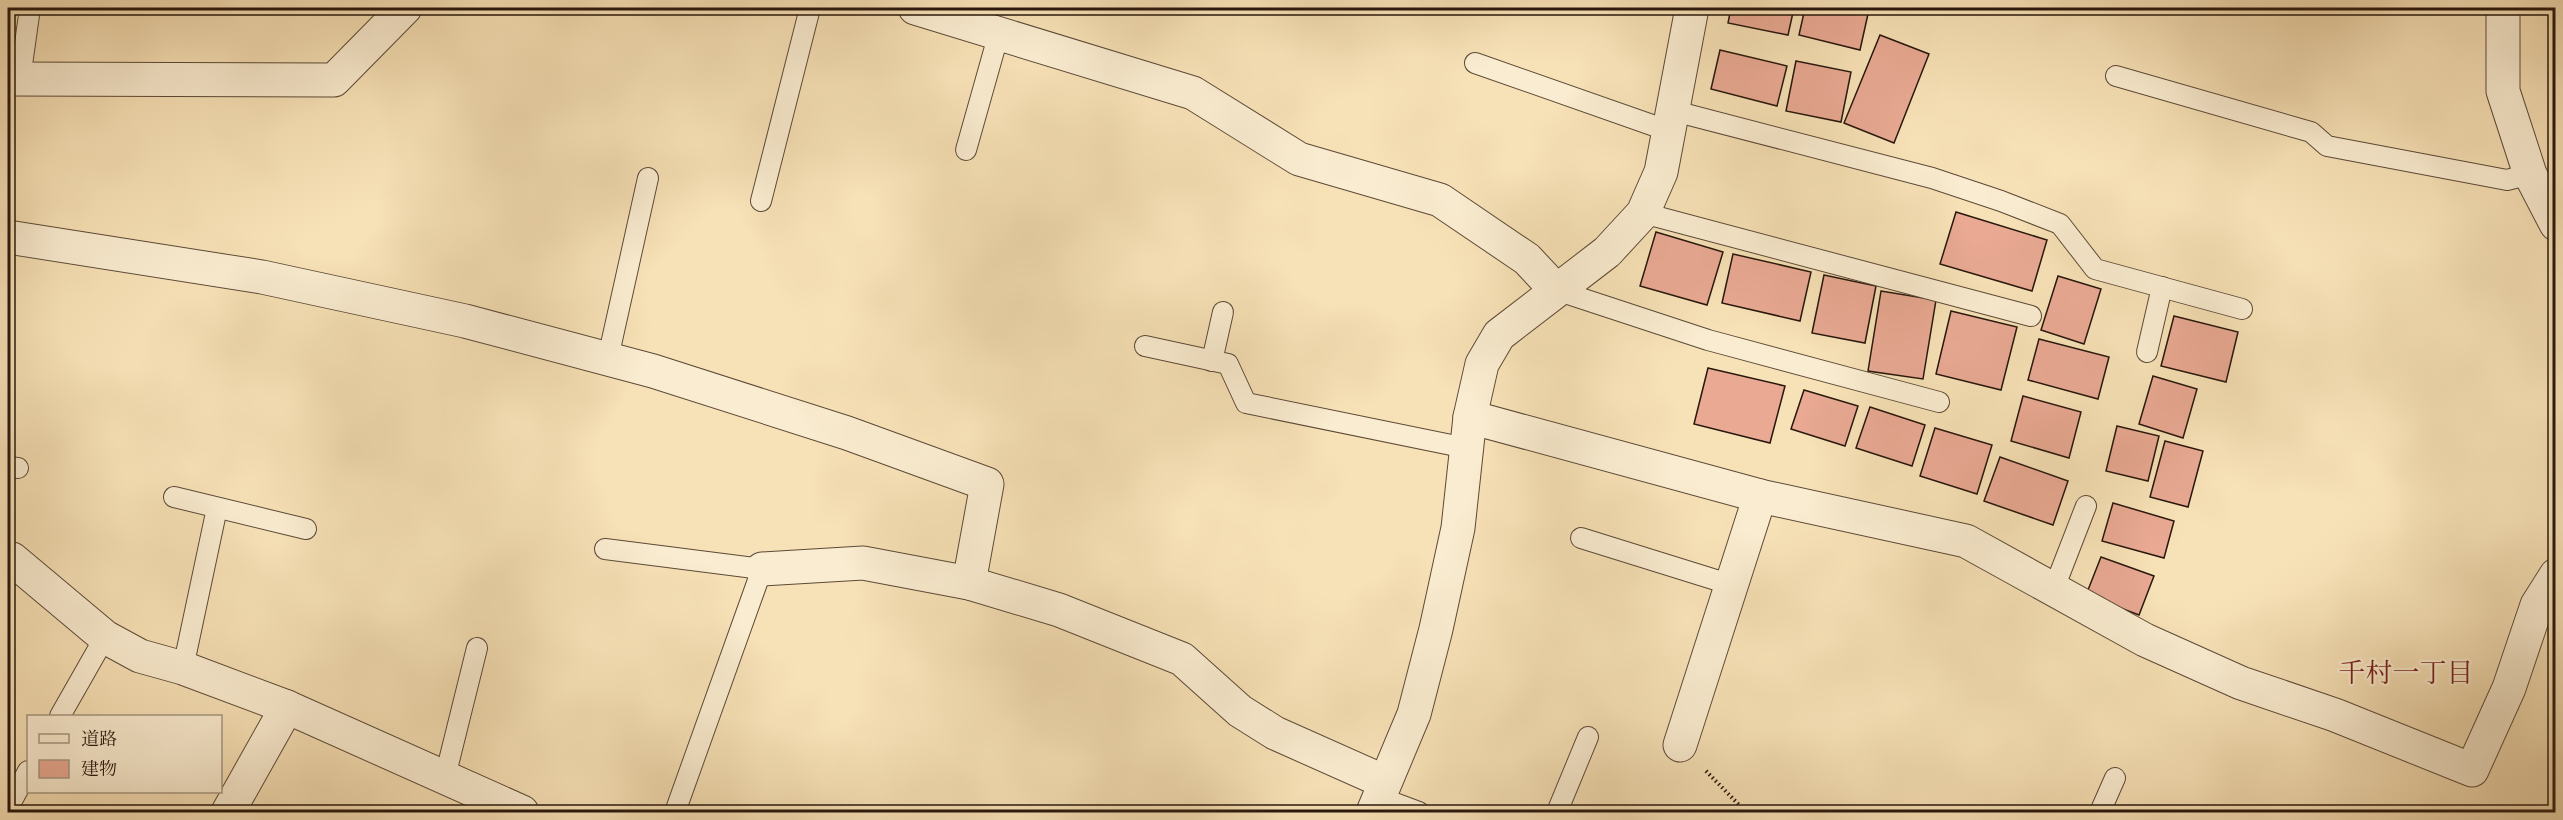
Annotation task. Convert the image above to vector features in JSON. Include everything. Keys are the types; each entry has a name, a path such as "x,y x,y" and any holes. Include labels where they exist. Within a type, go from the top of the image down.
{"street":[{"path":"14,79 334,80 405,8"},
{"path":"915,8 1193,93 1299,159 1440,201 1527,259 1556,290"},
{"path":"762,569 863,563 969,584 1059,610 1182,659 1240,711 1379,797 1414,714 1436,629 1458,528 1468,433 1482,364 1499,335 1607,252 1643,213 1661,172 1692,8"},
{"path":"2503,8 2503,92 2530,174 2556,224"},
{"path":"8,237 262,277 465,321 608,358 847,433 987,484 969,584"},
{"path":"1468,433 1966,541 2145,640 2241,683 2335,716 2472,770 2509,688 2537,605 2556,575"},
{"path":"1680,745 1760,496"},
{"path":"8,559 12,559 105,637 140,656 183,668 287,707 522,813"},
{"path":"228,813 287,707"}],"lane":[{"path":"14,79 30,8"},
{"path":"761,201 810,8"},
{"path":"966,150 999,33"},
{"path":"1475,63 1672,121 1932,178 2060,224 2095,269 2242,309"},
{"path":"2116,76 2311,132 2327,146 2507,180 2530,174"},
{"path":"608,358 648,178"},
{"path":"1643,213 2031,316"},
{"path":"2147,352 2162,287"},
{"path":"1556,290 1708,340 1939,402"},
{"path":"1212,361 1223,312"},
{"path":"1145,345 1228,364 1246,403 1468,433"},
{"path":"174,498 306,530"},
{"path":"2053,591 2085,506"},
{"path":"183,668 217,508"},
{"path":"1581,538 1732,585"},
{"path":"605,549 762,569 675,813"},
{"path":"61,715 105,637"},
{"path":"445,777 477,648"},
{"path":"1557,813 1588,737"},
{"path":"8,808 27,773"},
{"path":"2100,813 2115,778"},
{"path":"1379,797 1419,813"}],"path":[{"path":"1680,745 1746,813"}],"building":[{"path":"1731,8 1794,8 1788,35 1728,23"},
{"path":"1805,8 1841,8 1868,14 1860,50 1799,35"},
{"path":"1880,35 1929,54 1894,143 1844,123"},
{"path":"1720,50 1787,66 1777,106 1711,89"},
{"path":"1796,61 1851,72 1841,122 1786,111"},
{"path":"1956,212 2047,240 2032,291 1940,264"},
{"path":"1656,232 1723,252 1707,305 1640,286"},
{"path":"1733,254 1811,272 1800,321 1722,303"},
{"path":"1824,275 1876,286 1865,343 1812,333"},
{"path":"2058,276 2101,289 2084,344 2041,330"},
{"path":"1881,291 1936,300 1923,379 1868,371"},
{"path":"1951,311 2017,327 2001,390 1936,374"},
{"path":"2174,316 2238,332 2226,382 2161,366"},
{"path":"2039,339 2109,357 2098,399 2028,380"},
{"path":"1708,368 1785,386 1770,443 1694,424"},
{"path":"2153,376 2197,389 2183,438 2139,424"},
{"path":"1804,390 1858,406 1845,446 1791,429"},
{"path":"2023,396 2081,412 2069,458 2011,441"},
{"path":"1870,407 1925,425 1912,466 1856,448"},
{"path":"2117,426 2159,436 2148,481 2106,471"},
{"path":"1935,428 1992,445 1977,494 1920,476"},
{"path":"2165,441 2203,451 2188,507 2150,497"},
{"path":"2000,457 2068,481 2053,525 1984,501"},
{"path":"2113,503 2174,521 2164,558 2102,541"},
{"path":"2101,557 2154,576 2139,615 2086,595"}],"district":[{"name":"千村一丁目","path":"2406,673"}]}
